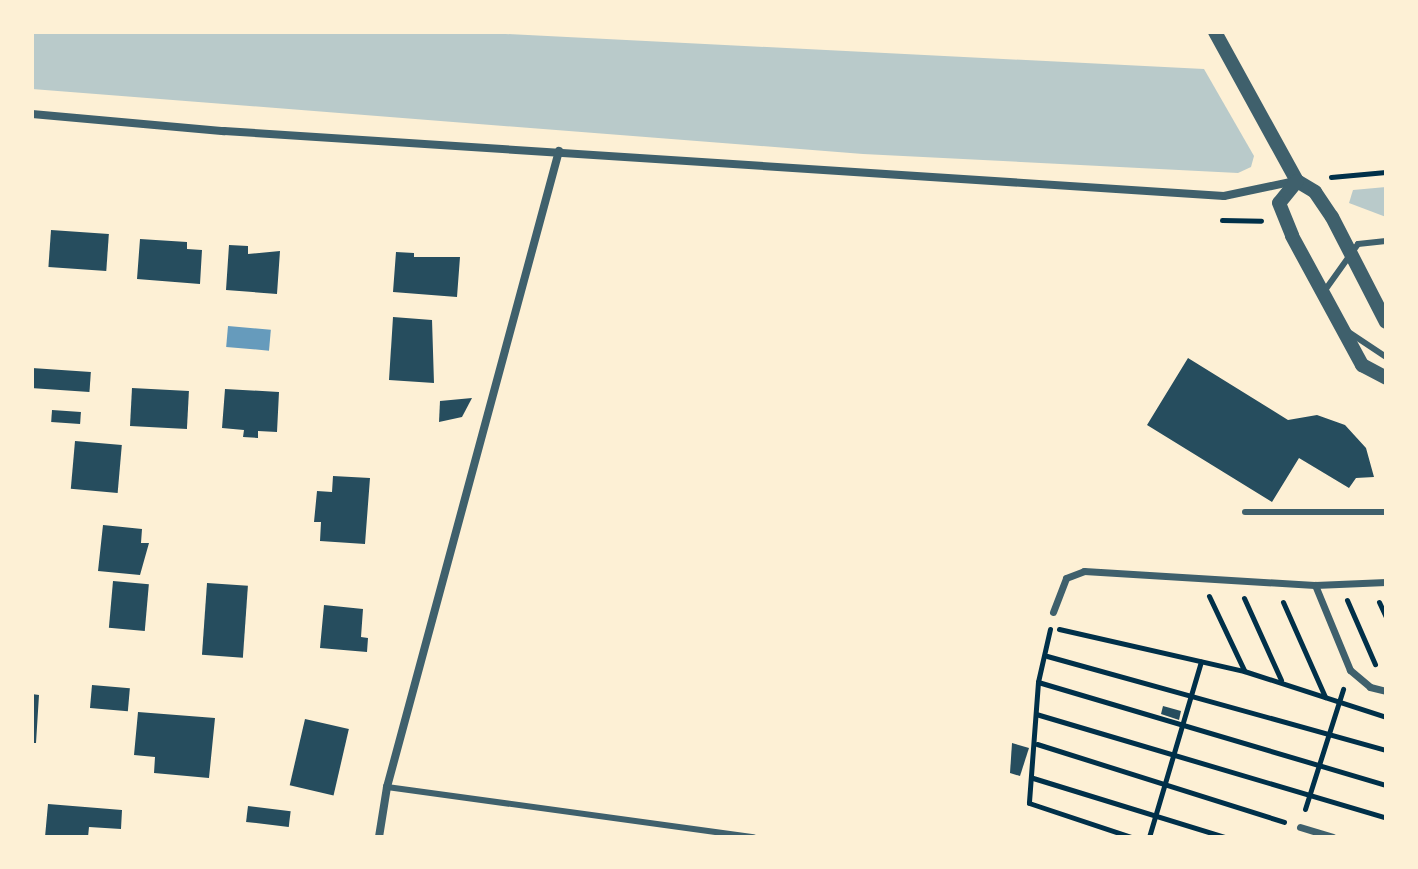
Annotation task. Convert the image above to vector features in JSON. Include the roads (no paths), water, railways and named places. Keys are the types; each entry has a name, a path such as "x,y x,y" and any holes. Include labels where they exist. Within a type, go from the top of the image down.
{"street":[{"path":"1215,32 1297,181 1315,192 1386,322"},
{"path":"32,114 1224,196 1297,181"},
{"path":"379,837 387,787 559,151"},
{"path":"1297,181 1279,203 1322,294 1362,365 1386,378"},
{"path":"1053,612 1066,578 1084,571 1315,585 1386,582"},
{"path":"1315,585 1350,670 1370,687 1386,691"},
{"path":"1300,827 1333,837"}],"lane":[{"path":"1322,294 1358,244 1386,241"},
{"path":"1341,328 1386,357"},
{"path":"1245,512 1386,512"},
{"path":"387,787 754,837"}],"water":[{"path":"228,326 271,330 269,351 226,347"}]}
